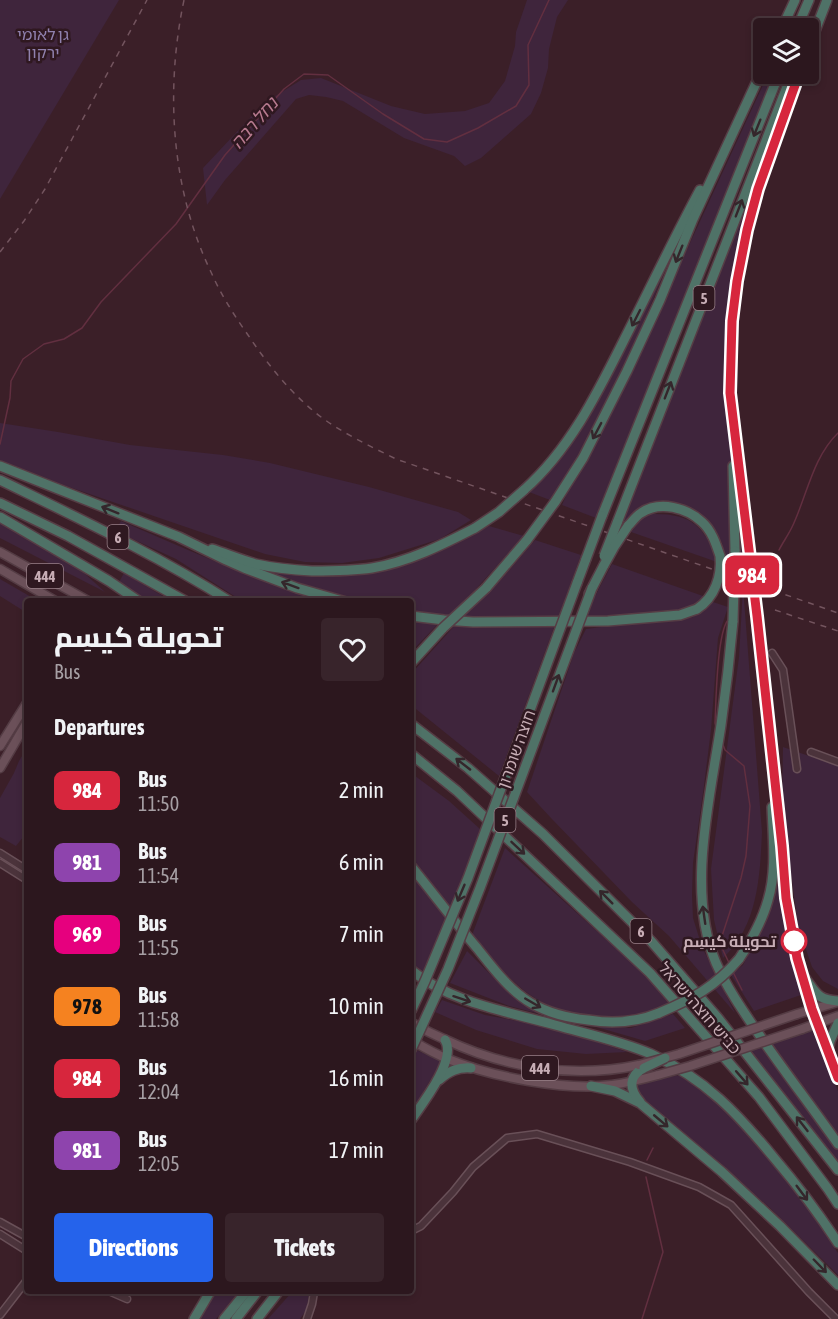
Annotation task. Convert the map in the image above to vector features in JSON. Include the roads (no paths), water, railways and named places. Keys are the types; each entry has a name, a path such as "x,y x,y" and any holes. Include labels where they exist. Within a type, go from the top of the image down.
{"highway":[{"path":"787,18 795,0"},
{"path":"801,18 809,0"},
{"path":"816,18 825,0"},
{"path":"819,18 825,0"},
{"path":"414,654 486,588 527,540 583,458 660,300 693,219 756,84"},
{"name":"חוצה שומרון","path":"414,1004 468,878 602,516 775,84"},
{"name":"חוצה שומרון","path":"414,1043 448,969 476,898 591,590 788,84"},
{"path":"795,84 758,189 747,230 732,321 730,393 771,740 775,816 786,898 801,973 838,1078"},
{"path":"3,467 179,537 256,564 301,570 349,571 373,568 428,551 475,528 499,512 549,465 578,427 678,231 740,117"},
{"path":"733,419 735,551 733,621 722,724 712,781 702,864 707,933 715,961 727,986 782,1068 838,1144"},
{"name":"6","path":"1,480 108,532 225,598"},
{"name":"6","path":"0,503 68,536 180,598"},
{"path":"414,616 473,622 608,621 680,615 697,609 712,594 721,568 715,539 704,523 678,508 664,506 653,507 641,513 628,526 602,565"},
{"path":"0,517 110,581 134,598"},
{"path":"179,537 226,561 297,588 332,598"},
{"path":"70,558 124,598"},
{"path":"414,660 443,628"},
{"name":"כביש חוצה ישראל","path":"414,726 468,768 543,834 651,941 718,1018 838,1170"},
{"name":"כביש חוצה ישראל","path":"414,756 457,790 650,973 759,1097 838,1204"},
{"path":"414,870 497,972 515,991 531,1003 550,1012 573,1018 613,1023 638,1021 696,997 739,959 761,920 768,900 775,816"},
{"path":"414,972 429,984 449,994 487,1007 633,1047 686,1073 726,1102 740,1116 803,1193 838,1244"},
{"path":"801,973 820,997 838,1001"},
{"path":"828,1054 830,1041 838,1023"},
{"path":"414,1115 447,1059 448,1044 445,1040"},
{"path":"640,1103 633,1090 632,1081 635,1074 642,1066 665,1058"},
{"path":"433,1086 452,1070 471,1068"},
{"path":"591,1086 615,1090 640,1103 722,1172 838,1285"},
{"path":"194,1319 209,1294"},
{"path":"224,1319 244,1294"},
{"path":"236,1319 255,1294"},
{"path":"257,1319 276,1294"}],"main road":[{"name":"444","path":"0,552 83,598"},
{"name":"444","path":"0,568 50,598"},
{"path":"0,746 24,708"},
{"path":"0,768 24,727"},
{"path":"665,1058 838,1001"},
{"name":"444","path":"414,1042 447,1059 471,1068 547,1083 612,1085 690,1066 838,1016"},
{"name":"444","path":"414,1024 460,1047 517,1065 553,1070 609,1070 642,1066"}],"street":[{"path":"772,653 783,670 797,769"},
{"path":"811,752 838,762"},
{"path":"0,853 24,868"},
{"path":"0,863 24,878"},
{"path":"414,1230 421,1226 473,1167 507,1138 537,1134 630,1162 699,1187 730,1204 836,1319"},
{"path":"0,1222 24,1235"},
{"path":"0,1234 24,1249"},
{"path":"0,1315 24,1284"},
{"path":"116,1294 127,1299"},
{"path":"307,1319 314,1294"}],"waterway":[{"name":"נחל רבה","path":"0,444 10,398 11,381 23,359 44,344 64,339 82,328 101,302 176,224 225,155 284,89 304,74 328,75 383,114 424,139 447,142 478,128 516,106 529,85 528,45 549,0"},
{"path":"779,550 793,525 822,453 838,433"},
{"path":"716,727 719,653 724,627 728,620"},
{"path":"722,742 725,750 744,766 750,806 746,856 721,939 722,948 730,965"},
{"path":"733,972 742,990"},
{"path":"647,1160 653,1148"},
{"path":"642,1319 663,1252 646,1177"}],"railway":[{"path":"0,252 45,189 147,0"},
{"path":"184,0 178,34 174,104 175,139 187,207 198,240 228,305 264,357 300,399 339,429 396,459 838,613"},
{"path":"775,610 838,631"}],"place":[{"name":"تحويلة كيسِم","path":"794,941"}],"park label":[{"name":"גן לאומי ירקון","path":"43,43"}]}
